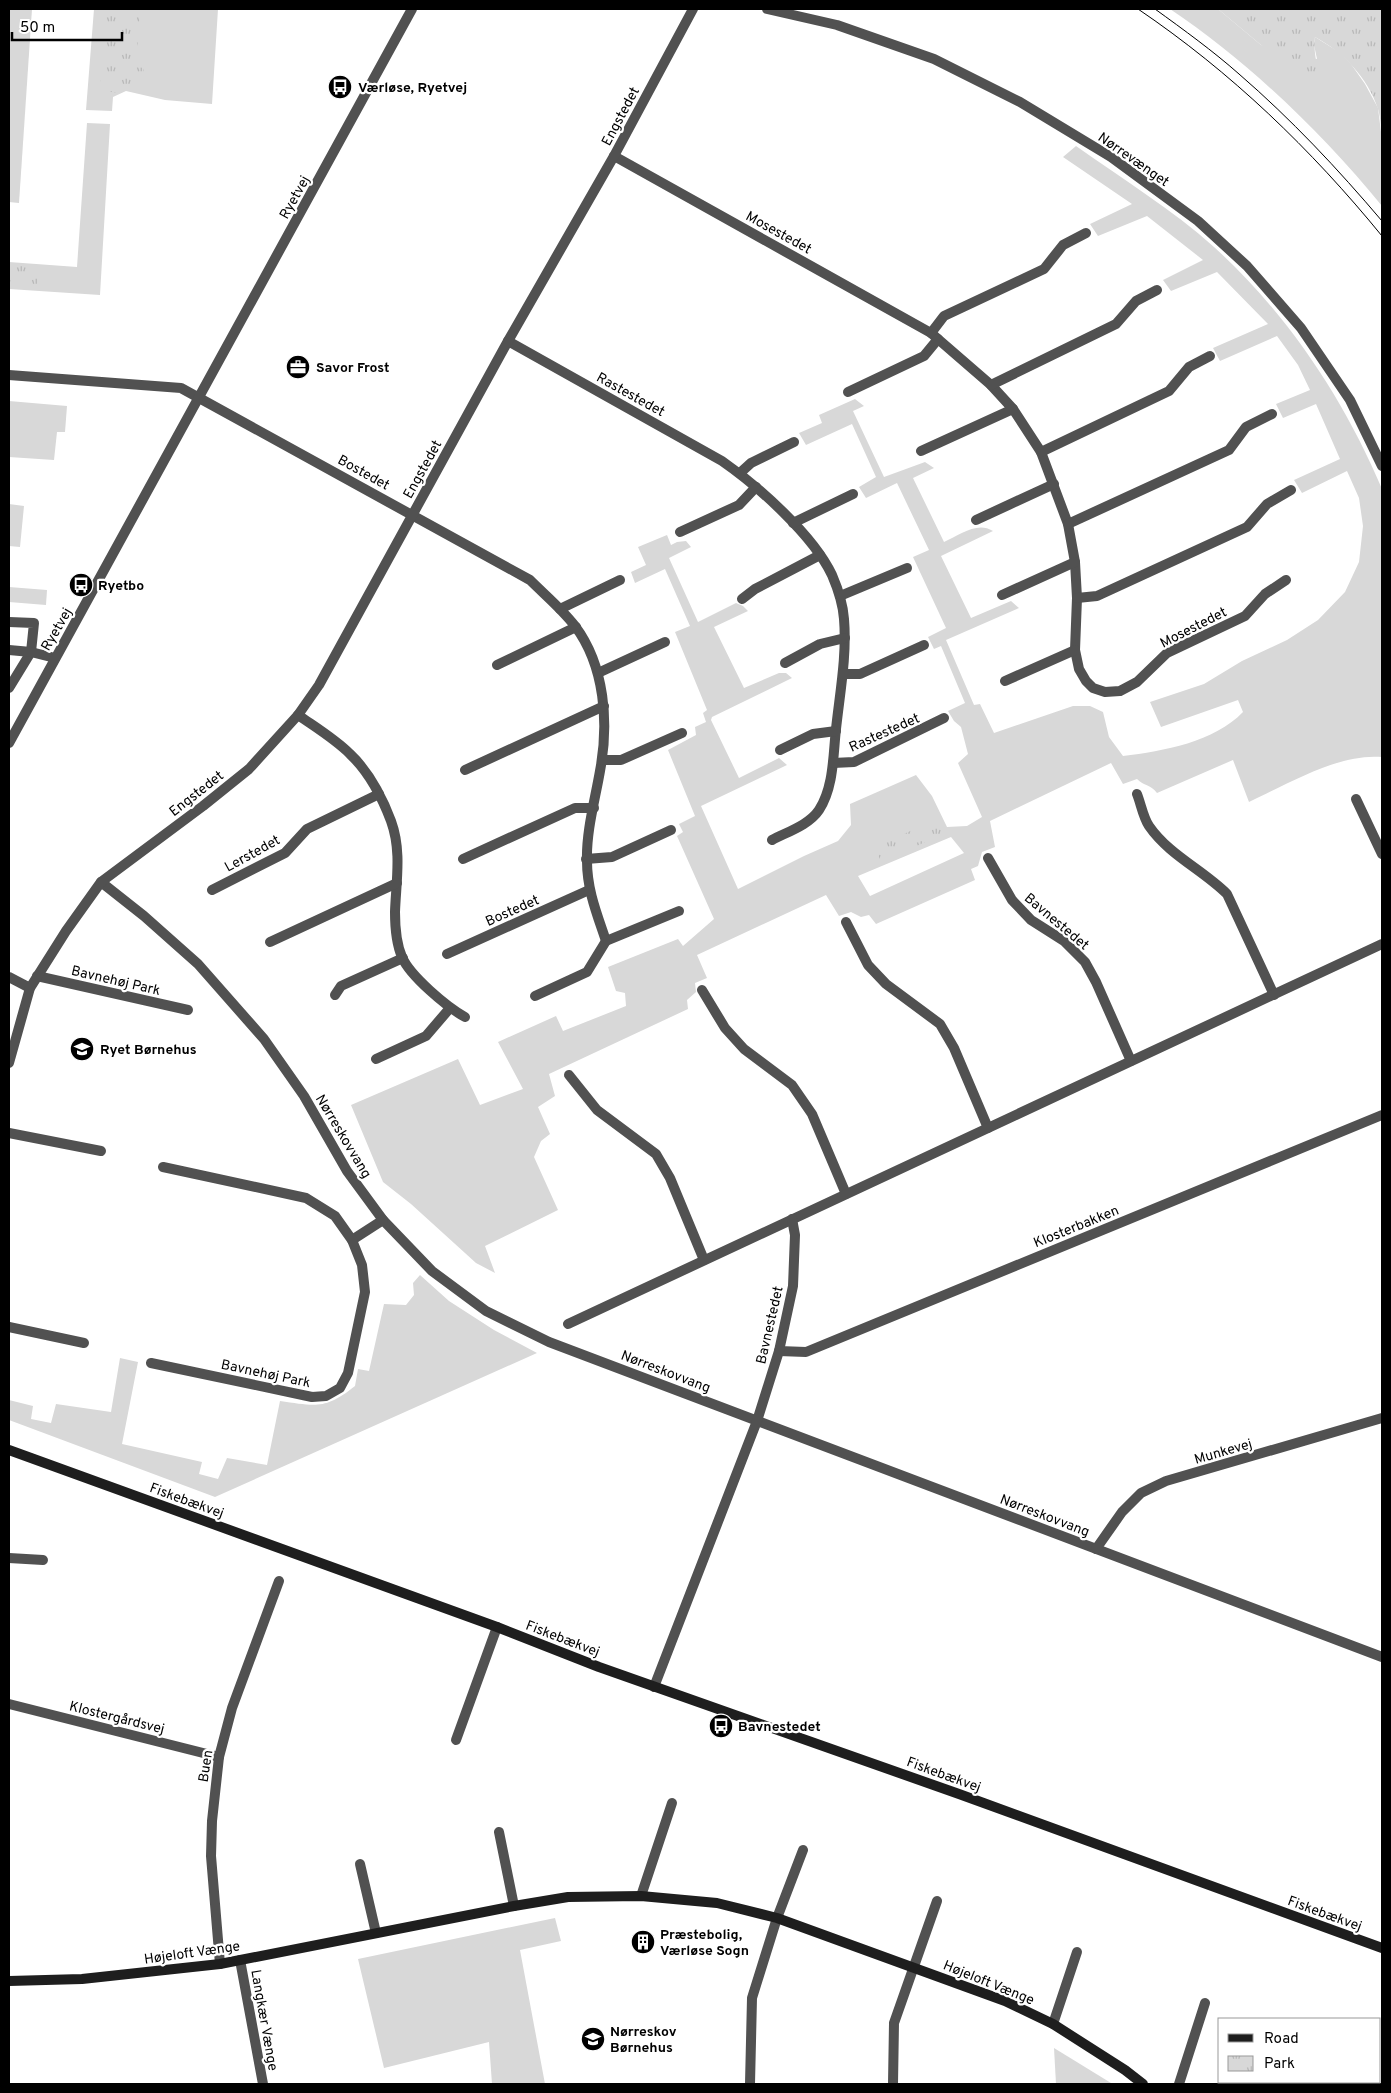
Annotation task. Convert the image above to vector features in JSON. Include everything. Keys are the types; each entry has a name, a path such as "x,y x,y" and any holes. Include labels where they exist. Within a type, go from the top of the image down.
{"street":[{"name":"Ryetvej","path":"9,743 412,9"},
{"name":"Engstedet","path":"101,882 249,769 298,715 318,684 508,341 614,156 693,9"},
{"name":"Nørrevænget","path":"767,9 837,25 942,63 1020,102 1111,157 1190,215 1247,266 1301,328 1350,400 1382,466"},
{"name":"Mosestedet","path":"614,156 934,336 991,385 1013,409 1041,452 1068,524 1075,562 1077,598 1075,650 1078,669 1086,681 1094,688 1105,692 1120,692 1137,682 1167,653 1245,616 1265,594 1286,580"},
{"path":"848,392 924,356 944,316 1044,269 1064,245 1086,234"},
{"path":"991,385 1116,324 1136,301 1157,290"},
{"name":"Rastestedet","path":"508,341 722,461 740,473 793,523 820,555 832,575 840,596 845,638 833,763 825,799 809,821 772,840"},
{"path":"1041,452 1169,391 1189,367 1210,356"},
{"path":"9,376 181,388 200,397"},
{"name":"Bostedet","path":"200,397 530,580 576,627 598,673 604,706 602,760 586,859 589,890 606,942"},
{"path":"921,451 1013,409"},
{"path":"1068,524 1229,450 1246,428 1272,414"},
{"path":"740,473 751,463 794,442"},
{"path":"976,520 1054,484"},
{"path":"680,532 740,505 756,487"},
{"path":"1077,598 1097,596 1247,527 1266,504 1291,490"},
{"path":"793,523 853,494"},
{"path":"742,599 754,589 820,555"},
{"path":"1002,595 1075,562"},
{"path":"840,596 907,568"},
{"path":"560,609 620,580"},
{"path":"9,622 34,623 31,652 9,688"},
{"path":"497,666 576,627"},
{"path":"785,663 820,644 845,638"},
{"path":"598,673 665,642"},
{"path":"843,674 860,674 924,645"},
{"path":"9,650 31,652 55,658"},
{"path":"1005,681 1075,650"},
{"path":"465,770 604,706"},
{"path":"298,715 350,753 366,771 379,794 392,823 398,849 398,882 395,912 396,936 403,958 419,978 450,1008 465,1017"},
{"name":"Rastestedet","path":"833,763 854,762 944,718"},
{"name":"Rastestedet","path":"780,750 813,734 836,731"},
{"path":"602,760 621,760 682,733"},
{"name":"Lerstedet","path":"212,890 285,854 306,829 379,794"},
{"path":"1137,794 1148,825 1163,844 1215,882 1227,894 1274,995"},
{"path":"1356,799 1382,854"},
{"path":"463,859 576,808 594,808"},
{"path":"586,859 612,857 671,830"},
{"name":"Bavnestedet","path":"988,858 1012,900 1031,920 1064,941 1085,962 1096,982 1131,1061"},
{"path":"9,1063 30,988 66,931 101,882"},
{"name":"Nørreskovvang","path":"101,882 144,916 198,964 264,1039 304,1096 347,1171 383,1220 432,1271 486,1311 549,1342 1382,1657"},
{"path":"270,942 398,882"},
{"name":"Bostedet","path":"447,954 589,890"},
{"path":"535,996 586,972 606,942 678,911"},
{"path":"846,922 868,965 886,984 940,1024 954,1048 988,1128"},
{"path":"568,1324 1382,944"},
{"path":"335,995 341,986 403,958"},
{"name":"Bavnehøj Park","path":"38,976 188,1010"},
{"path":"9,977 30,988"},
{"path":"702,990 725,1028 744,1049 792,1085 812,1114 846,1194"},
{"path":"376,1059 426,1036 450,1008"},
{"path":"569,1075 597,1110 656,1154 670,1178 704,1260"},
{"name":"Klosterbakken","path":"779,1351 806,1352 1382,1115"},
{"path":"9,1133 101,1151"},
{"name":"Bavnehøj Park","path":"151,1363 312,1397 326,1396 340,1388 348,1373 365,1292 362,1266 352,1240 335,1216 306,1198 163,1167"},
{"name":"Bavnestedet","path":"654,1687 757,1421 779,1351 793,1286 795,1235 792,1219"},
{"path":"352,1240 383,1220"},
{"path":"9,1327 84,1343"},
{"name":"Munkevej","path":"1096,1549 1122,1512 1141,1493 1166,1481 1382,1418"},
{"name":"Fiskebækvej","path":"9,1450 497,1627 654,1687 959,1794 1382,1948"},
{"path":"9,1558 43,1560"},
{"name":"Buen","path":"220,1964 211,1856 212,1821 219,1757 232,1708 279,1581"},
{"path":"456,1740 497,1627"},
{"name":"Klostergårdsvej","path":"9,1704 219,1757"},
{"path":"641,1896 672,1803"},
{"path":"499,1832 514,1906"},
{"path":"750,2084 752,1998 777,1918 803,1850"},
{"path":"360,1864 376,1933"},
{"name":"Højeloft Vænge","path":"9,1981 90,1979 220,1964 568,1897 641,1896 718,1903 777,1918 1005,2001 1053,2024 1125,2070 1142,2084"},
{"path":"893,2084 894,2023 937,1901"},
{"path":"1053,2024 1077,1952"},
{"name":"Langkær Vænge","path":"240,1960 263,2084"},
{"path":"1179,2084 1205,2003"}],"green space":[{"path":"9,9 32,9 19,203 9,202"},
{"path":"94,9 218,9 212,104 165,100 126,91 113,97 112,111 86,110"},
{"path":"106,9 140,10 136,67 144,68 141,89 125,89 117,93 100,90"},
{"path":"1170,9 1218,9 1261,45 1317,59 1314,45 1315,37 1339,52 1351,64 1365,84 1378,108 1382,140 1382,206 1335,152 1283,100 1228,52"},
{"path":"1218,9 1382,9 1382,140 1379,113 1374,98 1353,67 1335,50 1315,37 1317,73 1310,79 1261,45"},
{"path":"87,123 110,124 100,295 9,289 9,262 77,267"},
{"path":"1076,146 1164,207 1214,247 1266,300 1289,329 1311,359 1350,422 1382,489 1382,757 1366,757 1331,765 1314,771 1249,802 1233,760 1157,793 1137,779 1123,784 1111,763 990,821 995,847 982,852 978,866 971,869 975,880 876,924 869,915 861,917 851,912 839,916 826,895 697,955 707,978 695,983 696,992 687,1000 688,1009 549,1074 555,1096 538,1107 550,1134 541,1141 534,1157 558,1210 485,1246 495,1273 476,1263 411,1204 383,1182 351,1105 458,1059 480,1105 523,1089 498,1042 556,1016 563,1031 626,1006 625,993 616,991 608,967 678,939 683,946 714,919 677,836 683,832 679,824 695,816 668,750 696,735 695,727 706,722 703,713 707,710 675,632 690,626 665,569 635,583 631,572 646,565 638,547 667,535 671,545 686,541 691,547 669,558 698,622 736,603 748,611 714,627 744,688 779,673 786,673 792,678 712,717 711,720 739,778 779,758 787,765 701,806 738,889 838,841 851,825 850,804 916,775 932,796 947,827 967,826 982,817 958,763 968,754 961,727 954,721 948,711 965,703 941,646 934,649 928,637 946,628 913,557 929,550 897,483 866,498 859,487 876,477 852,424 806,445 799,433 822,423 819,415 855,399 864,406 853,411 884,477 925,462 934,468 913,478 944,542 975,528 987,528 993,531 941,556 971,618 1011,601 1019,608 946,640 974,705 980,704 994,733 1073,706 1090,706 1103,712 1109,737 1123,756 1171,748 1203,738 1218,731 1243,712 1238,700 1161,727 1150,702 1204,684 1242,661 1287,640 1318,620 1345,592 1359,562 1363,526 1359,498 1347,471 1302,493 1294,480 1340,459 1316,404 1283,418 1276,404 1310,390 1298,365 1277,336 1220,361 1213,348 1268,324 1217,272 1171,291 1163,280 1203,260 1147,216 1098,236 1090,224 1132,204 1063,157","holes":["951,837 964,853 870,896 858,876"]},
{"path":"9,264 39,266 37,286 9,284"},
{"path":"9,401 67,406 65,432 57,432 54,460 9,457"},
{"path":"9,504 24,506 20,547 9,546"},
{"path":"9,587 47,590 46,605 9,602"},
{"path":"937,819 943,834 881,862 875,847"},
{"path":"420,1275 449,1301 494,1330 537,1353 215,1497 9,1420 9,1400 33,1406 31,1419 51,1423 56,1404 111,1412 120,1358 138,1362 122,1444 202,1462 199,1474 218,1479 227,1458 267,1465 280,1401 312,1405 328,1403 355,1386 358,1369 369,1371 384,1304 406,1305 414,1295 413,1283"},
{"path":"555,1918 561,1941 520,1950 545,2084 492,2084 489,2042 384,2068 358,1959"},
{"path":"1054,2048 1111,2083 1112,2084 1056,2084"}],"tram line":[{"path":"1138,9 1205,59 1268,114 1327,173 1382,236"},
{"path":"1155,9 1219,57 1277,109 1348,182 1382,221"}],"place":[{"name":"Værløse, Ryetvej","path":"340,87"},
{"name":"Savor Frost","path":"298,367"},
{"name":"Ryetbo","path":"81,585"},
{"name":"Ryet Børnehus","path":"82,1049"},
{"name":"Bavnestedet","path":"721,1726"},
{"name":"Præstebolig, Værløse Sogn","path":"643,1942"},
{"name":"Nørreskov Børnehus","path":"593,2039"}]}
